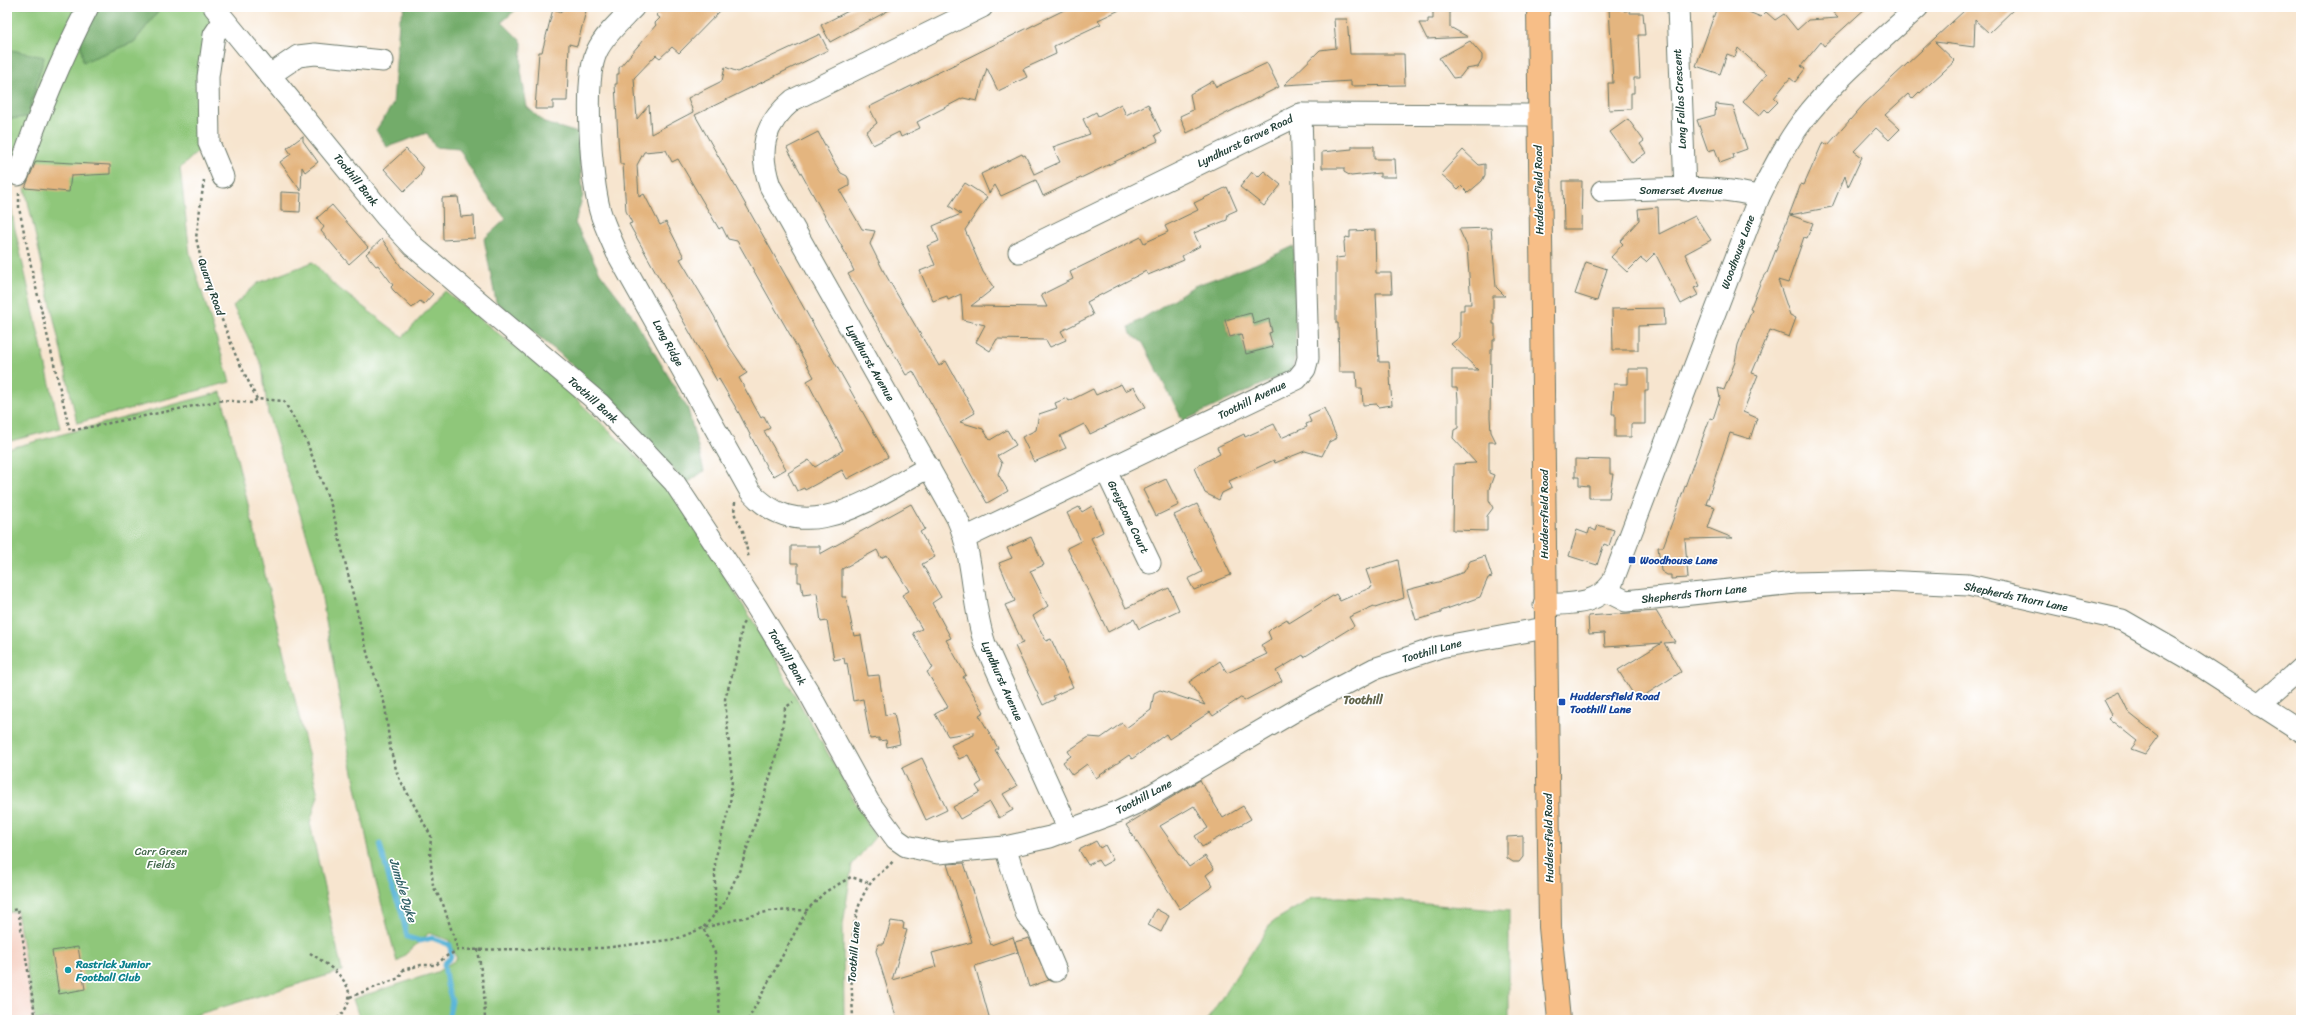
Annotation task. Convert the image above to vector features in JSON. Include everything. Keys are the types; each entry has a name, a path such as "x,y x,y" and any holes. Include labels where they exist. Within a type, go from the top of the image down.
{"main road":[{"name":"Huddersfield Road","path":"1538,7 1544,605 1550,927 1559,1020"}],"street":[{"path":"18,175 37,118 71,41 88,7"},
{"name":"Long Ridge","path":"634,7 602,41 597,50 590,71 593,170 597,198 604,224 617,253 741,477 750,491 762,503 777,512 809,520 833,516 847,510 929,467"},
{"name":"Long Fallas Crescent","path":"1678,7 1677,40 1685,190"},
{"name":"Woodhouse Lane","path":"1606,591 1617,572 1759,197 1785,147 1823,97 1918,7"},
{"name":"Lyndhurst Avenue","path":"970,10 793,100 775,119 767,133 764,147 765,168 770,186 953,509 965,538 978,617 985,644 1069,830"},
{"path":"214,176 209,143 208,77 219,11"},
{"name":"Toothill Bank","path":"219,11 386,217 413,246 600,404 674,482 756,606 808,690 869,802 887,829 906,846"},
{"path":"270,74 298,56 315,54 382,61"},
{"name":"Lyndhurst Grove Road","path":"1019,252 1301,114 1538,115"},
{"name":"Toothill Avenue","path":"965,538 1297,379 1305,369 1308,350 1301,114"},
{"name":"Somerset Avenue","path":"1602,191 1723,190 1759,197"},
{"name":"Greystone Court","path":"1106,471 1150,563"},
{"name":"Shepherds Thorn Lane","path":"1606,591 1626,601 1794,583 1881,581 1968,585 2122,620 2188,658 2301,731"},
{"path":"1544,605 1593,600 1606,591"},
{"name":"Toothill Lane","path":"906,846 938,853 1005,846 1042,839 1069,830 1143,800 1298,709 1374,669 1440,647 1545,628"},
{"path":"2259,705 2301,668"},
{"path":"1005,846 1027,916 1038,928 1056,971"}],"path":[{"path":"18,175 19,208 32,275 70,431 223,400 252,403 257,400 284,401 306,440 332,508 368,656 385,705 390,748 398,776 432,836 430,852 433,886 443,904 458,950"},
{"name":"Quarry Road","path":"214,176 196,238 205,276 236,356 257,400"},
{"path":"741,477 740,491 734,509 743,531 750,562"},
{"path":"715,914 715,860 730,804 732,780 725,699 739,651 742,625 756,606"},
{"path":"703,928 723,905 741,866 758,821 781,736 785,708 808,690"},
{"name":"Toothill Lane","path":"853,1020 853,934 858,908 870,883 888,868 906,846"},
{"path":"748,1020 807,910 825,892 851,877 870,883"},
{"path":"7,911 18,909 36,1020"},
{"path":"350,997 399,978 403,970 421,965 436,965 445,957 458,950 603,948 676,939 703,928 770,911 807,910"},
{"path":"703,928 715,953 720,1020"},
{"path":"478,949 484,992 485,1020"},
{"path":"310,953 332,967 347,985 350,997 344,1012 336,1020"}],"shaded area":[{"path":"17,910 35,1020 7,1020 7,913"}],"green space":[{"path":"7,7 74,7 77,13 83,61 134,42 162,7 204,7 214,19 203,147 180,168 190,254 230,382 77,423 25,188 29,161 7,165 7,119 27,117 44,58 7,49"},
{"path":"74,7 162,7 134,42 83,62 77,13"},
{"path":"405,7 519,7 502,22 522,42 521,71 527,107 545,123 578,133 583,195 575,223 600,273 630,312 688,409 704,471 686,484 627,417 559,353 496,302 484,239 506,219 483,190 459,149 435,147 427,133 387,147 376,130 393,104 399,21"},
{"path":"7,49 44,57 27,117 7,119"},
{"path":"7,179 14,225 60,428 7,442"},
{"path":"1294,246 1296,353 1292,369 1276,378 1183,421 1143,343 1131,334 1129,327 1194,286 1255,264","holes":["1269,319 1272,332 1269,333 1273,347 1246,354 1241,334 1230,337 1225,320 1254,324"]},
{"path":"313,262 333,284 403,337 445,291 553,377 670,489 756,626 875,837 852,865 843,925 844,1020 360,1020 353,999 437,972 457,959 449,940 429,933 397,962 375,879 349,753 316,564 268,414 262,366 233,306 258,283"},
{"name":"Carr Green Fields","path":"221,392 318,795 310,823 342,971 179,1020 35,1020 17,911 7,913 7,449"},
{"path":"1341,897 1509,911 1509,1020 1207,1020 1272,922 1313,898"}],"building":[{"path":"563,7 587,7 577,46 569,44 567,101 553,101 553,109 535,109 539,52 542,52 553,9 562,12"},
{"path":"664,7 724,7 679,53 672,47 660,58 656,55 634,78 637,119 649,105 651,134 693,112 688,98 722,81 725,67 738,72 820,34 828,50 695,115 888,457 847,479 842,470 805,490 804,488 797,491 788,473 809,460 815,467 843,450 807,381 814,377 737,241 728,239 722,227 719,229 678,159 672,162 666,150 644,152 637,165 639,197 644,194 660,225 666,222 684,257 680,259 714,316 729,346 747,373 739,378 761,418 764,416 770,428 764,431 786,469 774,476 768,470 740,415 719,379 717,381 629,224 632,223 626,211 623,164 620,164 615,84 617,84 617,74 619,74 619,68 656,25 655,23 660,18 656,15"},
{"path":"856,7 895,7 830,42 821,25"},
{"path":"1070,7 1126,7 1098,20 1101,24 1054,46 1056,54 1023,69 1027,77 998,91 987,68 977,101 963,98 917,122 920,128 901,137 899,132 873,145 866,132 877,123 869,107"},
{"path":"1433,7 1450,7 1450,27 1468,37 1427,39 1419,23 1428,23 1428,19 1433,19"},
{"path":"1609,7 1624,7 1624,11 1630,10 1630,13 1643,13 1645,35 1638,35 1640,78 1634,78 1634,93 1631,93 1631,109 1609,110 1608,83 1613,83"},
{"path":"1717,7 1736,7 1761,17 1766,12 1775,20 1784,14 1797,30 1808,20 1838,18 1828,7 1867,7 1824,46 1821,42 1801,66 1805,69 1795,82 1790,78 1774,98 1778,102 1768,112 1765,109 1759,116 1743,102 1767,74 1738,48 1735,57 1727,54 1720,74 1696,66"},
{"path":"1963,7 2016,7 1989,33 1975,20 1974,47 1935,42 1955,61 1920,93 1919,92 1912,99 1908,94 1885,115 1900,129 1889,140 1876,128 1854,151 1862,157 1848,187 1845,176 1832,207 1790,215 1813,223 1807,238 1804,237 1788,283 1778,280 1790,315 1796,318 1789,337 1770,330 1752,373 1758,375 1743,412 1757,418 1750,439 1730,433 1706,504 1715,507 1708,528 1733,538 1685,539 1688,578 1671,579 1671,575 1667,575 1661,571 1658,547 1663,547 1710,418 1713,419 1720,398 1718,388 1724,390 1735,362 1738,345 1752,310 1750,309 1761,281 1767,273 1801,184 1804,185 1823,142 1828,145 1864,104 1965,10"},
{"path":"1334,19 1347,19 1350,54 1404,54 1405,85 1351,86 1351,81 1284,85 1320,50 1336,48"},
{"path":"1470,41 1482,55 1482,60 1478,67 1466,69 1460,77 1453,78 1439,58"},
{"path":"1267,63 1279,87 1187,133 1180,116 1193,110 1190,94 1213,81 1216,87"},
{"path":"1121,104 1126,115 1148,104 1161,132 1155,135 1158,141 1043,196 1036,180 1001,196 995,185 989,193 981,174 1022,154 1023,156 1025,155 1034,174 1060,162 1053,147 1090,134 1083,119 1096,112 1098,116"},
{"path":"1716,104 1733,106 1747,149 1733,154 1734,158 1720,163 1715,149 1708,151 1697,120 1715,115"},
{"path":"1628,119 1644,141 1640,144 1646,153 1632,163 1610,132"},
{"path":"818,132 841,173 847,176 849,180 849,186 840,191 862,229 875,231 870,244 884,272 939,366 946,361 975,413 960,422 983,429 990,440 1007,430 1016,445 997,456 1002,463 998,474 1008,491 987,503 913,371 906,375 848,274 854,271 846,254 787,148"},
{"path":"303,136 303,141 318,162 305,172 302,167 301,191 280,162 291,154 287,148"},
{"path":"1352,146 1374,146 1374,159 1395,159 1396,177 1380,177 1380,173 1351,176 1344,172 1344,168 1322,168 1322,152 1352,149"},
{"path":"406,149 423,168 420,176 404,191 384,169"},
{"path":"1463,150 1479,165 1485,164 1485,175 1482,181 1468,193 1461,186 1458,189 1441,174"},
{"path":"36,161 110,165 110,174 71,176 69,192 25,188"},
{"path":"1264,171 1281,185 1264,206 1240,187 1252,172 1258,177"},
{"path":"1563,181 1582,181 1581,229 1564,229"},
{"path":"965,183 987,197 965,230 983,272 994,288 971,306 1047,307 1041,295 1073,279 1070,272 1141,237 1144,243 1168,232 1165,226 1198,210 1194,203 1227,187 1237,210 1228,214 1227,220 1194,233 1200,246 1182,256 1184,260 1148,275 1146,271 1087,302 1093,315 1061,331 1066,340 1050,347 1046,340 997,339 990,351 976,342 985,325 963,320 961,294 948,300 947,296 933,301 920,271 935,265 927,246 939,241 933,226 961,214 949,206"},
{"path":"281,192 301,193 300,212 281,211"},
{"path":"458,197 461,217 474,216 475,238 443,240 442,198"},
{"path":"332,205 368,247 349,264 321,231 324,227 317,218"},
{"path":"1658,207 1659,234 1695,216 1711,240 1685,254 1700,286 1694,288 1698,295 1681,304 1655,253 1646,262 1641,258 1627,272 1611,257 1623,244 1620,241 1639,220 1638,209"},
{"path":"1491,228 1496,287 1505,296 1493,296 1493,324 1495,324 1495,340 1493,340 1493,349 1491,350 1490,417 1491,432 1496,442 1489,442 1489,473 1494,475 1489,489 1489,500 1493,508 1487,516 1487,531 1453,530 1454,464 1476,463 1453,438 1454,430 1458,428 1458,399 1457,388 1452,388 1452,370 1478,370 1451,344 1460,337 1460,310 1464,310 1464,304 1471,304 1467,246 1459,229"},
{"path":"1375,230 1376,273 1391,273 1392,293 1376,293 1379,362 1389,362 1392,405 1378,407 1377,404 1363,405 1362,388 1357,388 1356,372 1339,372 1338,323 1336,323 1336,258 1345,257 1344,242 1346,237 1350,238 1350,231"},
{"path":"382,239 402,268 433,294 424,304 420,301 412,308 393,290 391,287 393,285 378,265 376,266 366,254"},
{"path":"1586,262 1607,269 1597,301 1575,294"},
{"path":"1664,308 1665,325 1638,326 1638,350 1613,350 1612,309"},
{"path":"1251,313 1254,324 1269,319 1272,332 1269,333 1273,347 1246,354 1241,334 1230,337 1225,320"},
{"path":"1628,369 1648,369 1648,391 1645,391 1645,424 1631,424 1631,437 1615,437 1615,414 1612,414 1614,384 1628,384"},
{"path":"1121,384 1125,391 1134,387 1146,407 1090,434 1084,424 1060,436 1066,448 1034,462 1022,437 1036,430 1039,414 1057,408 1055,403 1067,398 1069,401 1093,389 1096,395"},
{"path":"1324,408 1337,438 1329,442 1322,456 1305,451 1275,463 1274,460 1229,481 1232,488 1222,493 1219,500 1205,493 1194,468 1220,454 1217,447 1244,434 1245,437 1274,424 1281,438 1307,427 1306,424 1311,422 1308,415"},
{"path":"1575,459 1610,460 1610,474 1613,474 1609,498 1589,498 1589,486 1579,485 1579,477 1575,477"},
{"path":"1166,479 1179,505 1156,516 1143,490"},
{"path":"911,504 925,529 920,532 935,557 922,564 941,597 932,603 951,638 946,640 966,675 963,677 984,712 979,715 998,748 995,750 1017,786 1003,794 1013,810 999,818 990,802 960,819 953,807 980,792 976,786 982,782 968,755 959,759 951,745 974,735 974,732 948,736 935,714 948,707 927,672 933,668 913,633 922,629 902,595 909,591 887,555 881,558 877,550 842,569 842,597 846,597 854,636 861,635 868,676 879,675 885,715 894,713 900,744 887,747 886,740 879,741 879,738 870,739 863,699 853,701 847,663 845,664 844,658 834,660 827,621 821,622 817,593 803,595 801,582 798,582 798,563 791,563 791,546 820,546 820,554"},
{"path":"1197,504 1231,575 1194,590 1188,579 1202,572 1174,515"},
{"path":"1092,506 1103,532 1091,538 1126,608 1169,588 1179,610 1139,629 1134,619 1108,632 1067,548 1081,541 1067,513 1079,507 1082,512"},
{"path":"1598,525 1614,530 1609,546 1604,544 1597,565 1569,556 1577,530 1588,534 1590,528 1596,531"},
{"path":"1031,537 1044,565 1030,571 1048,606 1033,616 1046,641 1051,639 1073,687 1053,696 1055,699 1043,705 1015,646 1023,643 1005,605 1015,601 999,563 1012,558 1007,548"},
{"path":"1485,556 1492,577 1488,578 1480,597 1441,611 1441,613 1416,620 1407,590 1442,581 1464,572 1470,561"},
{"path":"1398,560 1404,598 1375,608 1374,606 1349,617 1354,626 1304,657 1303,655 1276,671 1282,681 1244,701 1242,697 1213,716 1210,712 1169,739 1166,734 1132,759 1129,755 1096,778 1087,764 1072,775 1063,762 1071,756 1068,751 1089,737 1101,738 1122,723 1126,728 1151,710 1154,693 1160,690 1205,705 1189,682 1220,661 1227,673 1267,654 1261,645 1271,639 1268,632 1272,628 1287,619 1289,623 1336,594 1340,601 1372,587 1366,570"},
{"path":"1656,611 1675,642 1664,643 1681,672 1637,700 1618,670 1662,643 1605,647 1604,633 1589,634 1588,616"},
{"path":"2119,692 2129,713 2158,736 2145,754 2131,749 2137,741 2108,718 2112,714 2104,699"},
{"path":"922,758 947,810 926,820 902,768"},
{"path":"1200,780 1223,818 1243,806 1251,819 1202,847 1195,836 1208,828 1194,806 1160,826 1189,867 1205,856 1214,869 1206,875 1213,886 1180,909 1126,825"},
{"path":"1523,836 1523,857 1519,862 1513,862 1507,858 1507,837"},
{"path":"1096,841 1100,848 1105,845 1113,860 1102,866 1098,860 1088,865 1079,850"},
{"path":"964,863 991,945 1013,937 1018,952 975,966 990,1020 897,1020 876,951 878,944 884,944 891,921 904,923 903,929 907,930 892,980 936,967 932,953 972,942 947,864"},
{"path":"1156,909 1169,916 1161,932 1148,925"},
{"path":"1029,938 1049,980 1029,987 1015,942"},
{"name":"Rastrick Junior Football Club","path":"78,947 85,989 59,994 52,951"}],"waterway":[{"name":"Jumble Dyke","path":"380,844 390,883 401,910 407,937 420,941 432,938 450,945 451,957 444,964 447,985 452,1001 448,1020"}],"place":[{"name":"Woodhouse Lane","path":"1632,560"},
{"name":"Huddersfield Road Toothill Lane","path":"1562,702"},
{"name":"Rastrick Junior Football Club","path":"68,970"}],"district":[{"name":"Toothill","path":"1363,700"}]}
